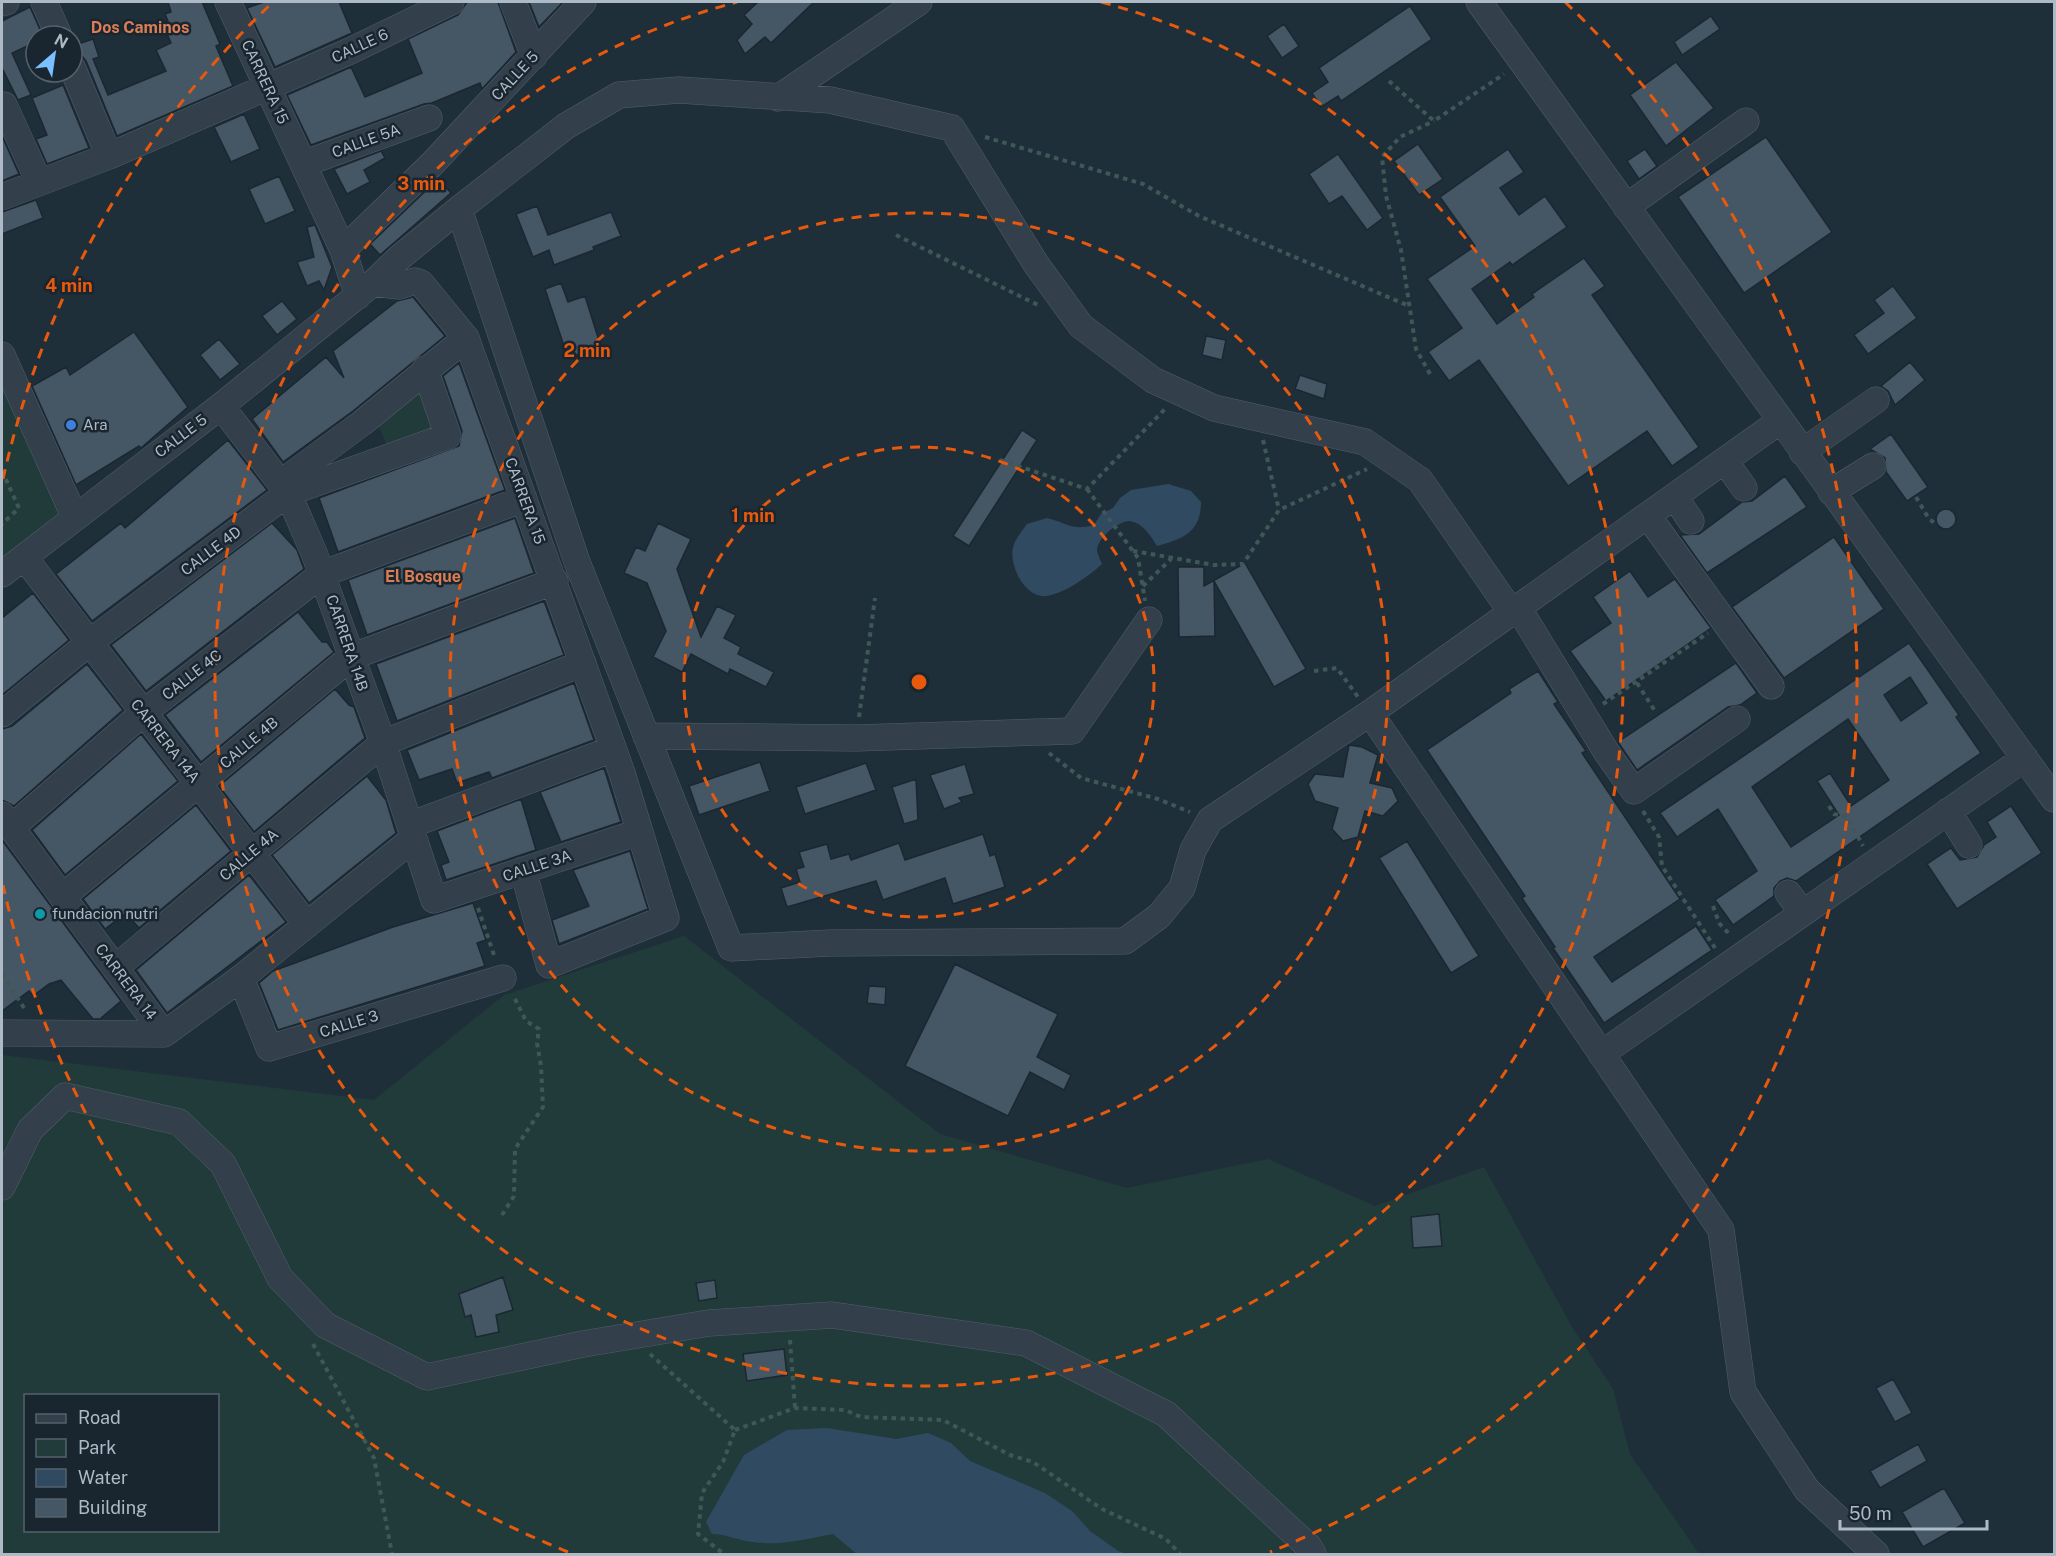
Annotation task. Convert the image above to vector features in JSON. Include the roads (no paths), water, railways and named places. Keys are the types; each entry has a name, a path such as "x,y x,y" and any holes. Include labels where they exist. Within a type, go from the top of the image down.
{"street":[{"path":"44,2 54,24"},
{"name":"CALLE 6","path":"2,197 109,156 350,51 451,2"},
{"path":"513,2 534,56"},
{"name":"CALLE 5","path":"343,250 434,163 583,2"},
{"path":"778,98 919,2"},
{"path":"1479,2 2055,799"},
{"name":"CARRERA 15","path":"236,4 267,87 343,250 366,289"},
{"path":"79,84 109,156"},
{"name":"CALLE 5","path":"2,574 221,406 366,289 399,258 459,209 566,126 619,95 679,90 830,100 952,128 1036,264 1081,327 1153,380 1214,408 1365,442 1420,480 1516,611"},
{"path":"4,105 39,182"},
{"name":"CALLE 5A","path":"303,164 429,118"},
{"path":"1626,207 1746,121"},
{"path":"459,209 578,562 731,948 830,943 1125,941 1159,916 1182,888 1193,850 1210,820 1370,713 1516,611 1780,421"},
{"path":"366,289 399,286 415,281 421,283 466,339"},
{"name":"CARRERA 15","path":"466,339 555,581 613,749 666,918 549,965 523,870"},
{"name":"CALLE 4D","path":"2,714 285,487 425,369 466,339"},
{"path":"2,355 75,518"},
{"name":"CALLE 4D","path":"285,487 448,436 425,369"},
{"path":"1802,452 1876,400"},
{"name":"CARRERA 14B","path":"221,406 285,487 322,574 383,743 434,900"},
{"path":"1725,461 1744,488"},
{"path":"1831,492 1873,466"},
{"path":"1674,497 1691,520"},
{"name":"CALLE 4C","path":"6,821 322,574 524,499"},
{"path":"1648,516 1771,686"},
{"name":"CARRERA 14A","path":"24,557 307,925"},
{"name":"CALLE 4B","path":"62,897 351,657 555,581"},
{"path":"1516,611 1634,791 1737,719"},
{"path":"646,736 856,738 1072,731 1149,620"},
{"name":"CALLE 4A","path":"115,968 383,743 583,663"},
{"path":"1370,713 1721,1230 1743,1392 1807,1490 1876,1554"},
{"path":"2,1033 164,1034 307,925 412,831 613,749"},
{"path":"1601,1054 1736,959 1796,903 1874,863 2025,758"},
{"path":"1948,811 1969,845"},
{"name":"CARRERA 14","path":"6,821 164,1034"},
{"name":"CALLE 3A","path":"434,900 639,832"},
{"name":"CALLE 3","path":"240,978 269,1048 503,978"},
{"path":"2,1187 30,1130 65,1096 179,1122 223,1164 280,1278 325,1325 427,1377 629,1336 709,1323 788,1318 832,1316 1026,1342 1166,1414 1309,1547 1313,1554"}],"water":[{"path":"1168,484 1191,491 1201,502 1198,521 1189,533 1157,546 1143,527 1135,522 1125,522 1109,531 1100,541 1097,551 1102,564 1068,588 1053,595 1038,595 1031,592 1020,580 1012,555 1017,538 1027,524 1047,518 1075,527 1094,525 1101,514 1113,508 1120,498 1131,490"},
{"path":"827,1428 896,1439 928,1433 951,1443 970,1461 1045,1493 1072,1511 1090,1531 1118,1551 1127,1554 857,1554 833,1534 793,1541 763,1543 712,1534 706,1522 744,1455 787,1430"}],"place":[{"name":"Ara","path":"71,425"},
{"name":"fundacion nutri","path":"40,914"}],"district":[{"name":"Dos Caminos","path":"140,27"},
{"name":"El Bosque","path":"423,576"}]}
